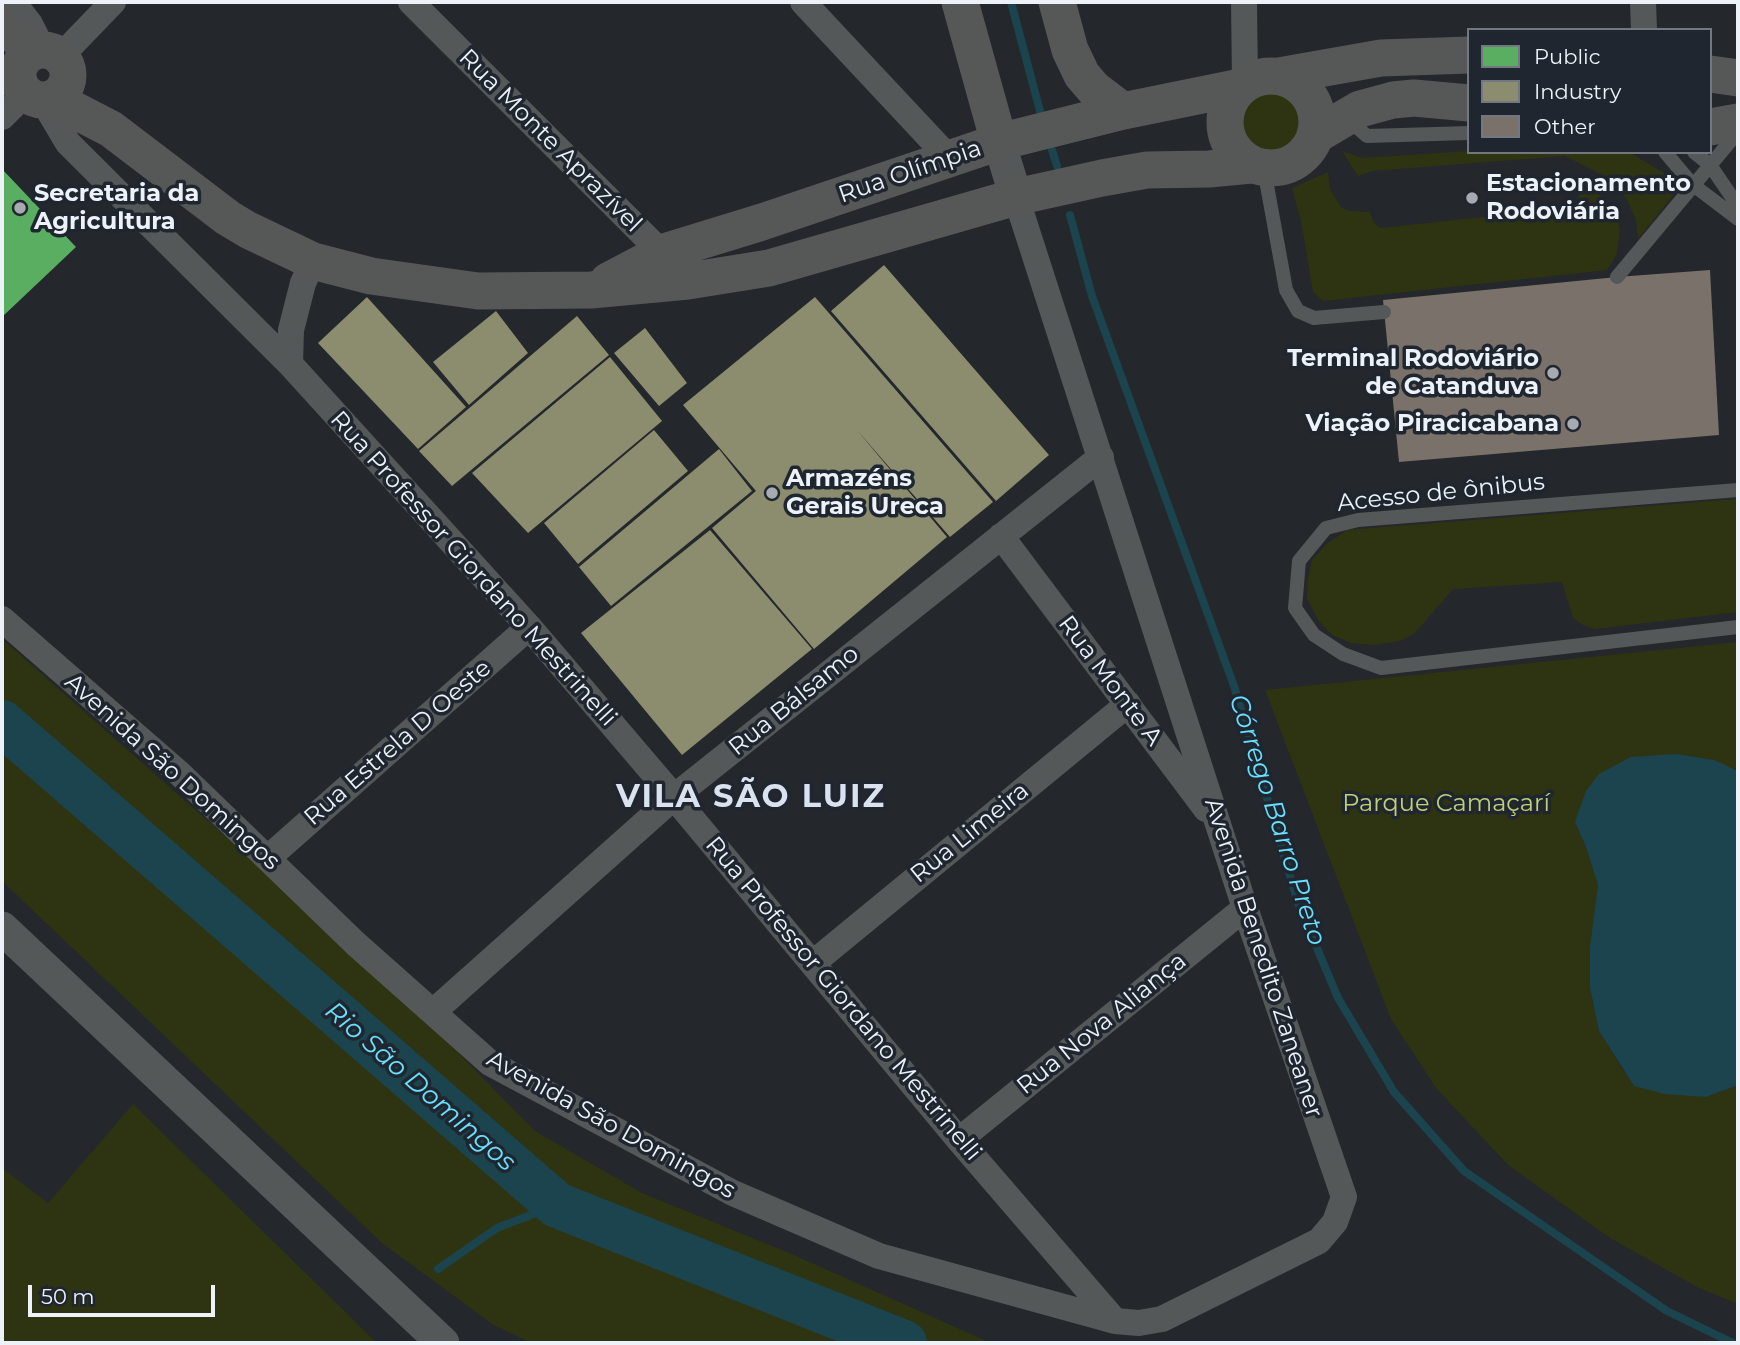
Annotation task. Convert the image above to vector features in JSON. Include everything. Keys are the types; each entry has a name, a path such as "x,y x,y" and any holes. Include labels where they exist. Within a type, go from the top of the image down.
{"main road":[{"path":"960,2 999,142"},
{"path":"1057,2 1070,50 1082,75 1094,89 1123,111"},
{"name":"Rua Professor Giordano Mestrinelli","path":"2,24 35,76"},
{"name":"Rua Olímpia","path":"591,290 661,253 999,142 1123,111 1381,58 1467,55"},
{"path":"1712,74 1738,78"},
{"name":"Rua Olímpia","path":"35,76 248,230 313,261 371,276 478,291 591,290 688,281 769,268 1016,197 1147,170 1257,167"},
{"path":"1331,126 1318,122 1311,97 1292,80 1260,81 1232,97 1226,109 1226,135 1240,158 1257,167 1279,169 1293,164 1331,126 1360,108 1414,98 1467,103"},
{"path":"1712,127 1738,122"}],"street":[{"name":"Rua Olímpia","path":"13,2 25,16 35,76"},
{"path":"35,76 113,2"},
{"name":"Rua Monte Aprazível","path":"411,2 688,281"},
{"path":"803,2 949,158"},
{"path":"1244,2 1243,40 1260,81"},
{"path":"1643,2 1644,28"},
{"name":"Rua Professor Giordano Mestrinelli","path":"35,76 68,143 290,364 529,627 674,796 959,1140 1115,1321"},
{"path":"999,142 1016,197"},
{"name":"Avenida Benedito Zaneaner","path":"1016,197 1245,908 1344,1197 1335,1222 1319,1241 1162,1319 1139,1323 1115,1321"},
{"path":"290,364 291,330 303,283 313,261"},
{"name":"Rua Bálsamo","path":"433,1012 674,796 1101,457"},
{"name":"Rua Monte A","path":"1001,536 1219,827"},
{"name":"Avenida São Domingos","path":"2,619 180,774 356,943 490,1063 733,1193 879,1256 1115,1321"},
{"name":"Rua Estrela D Oeste","path":"268,858 529,627"},
{"name":"Rua Limeira","path":"813,963 1128,704"},
{"name":"Rua Nova Aliança","path":"959,1140 1245,908"},
{"path":"2,928 443,1343"}],"lane":[{"path":"1331,126 1367,136 1467,133"},
{"path":"1616,277 1738,132"},
{"path":"1667,154 1692,184 1738,219"},
{"path":"1696,154 1710,165 1738,206"},
{"path":"1257,167 1286,290 1298,311 1314,318 1384,312"},
{"name":"Acesso de ônibus","path":"1738,490 1358,520 1326,528 1299,561 1295,608 1314,635 1343,654 1381,668 1738,627"}],"green space":[{"path":"1264,91 1278,91 1290,96 1299,105 1304,124 1302,137 1295,148 1278,157 1264,157 1252,152 1243,143 1238,131 1238,117 1243,105 1252,96"},
{"path":"1342,151 1363,158 1467,151 1467,154 1632,154 1679,182 1679,188 1638,239 1636,220 1626,198 1608,178 1565,156 1372,171 1358,176"},
{"path":"1328,172 1330,189 1341,207 1349,211 1370,212 1374,223 1380,228 1576,207 1581,188 1602,196 1616,214 1620,229 1617,254 1607,270 1323,301 1313,292 1302,226 1292,188"},
{"path":"1738,499 1738,612 1595,629 1573,618 1562,582 1453,589 1414,634 1400,641 1374,645 1351,643 1332,635 1318,620 1307,598 1312,560 1328,543 1347,530"},
{"path":"2,639 251,859 432,1026 535,1131 642,1193 794,1255 991,1343 531,1343 492,1324 382,1243 2,881"},
{"name":"Parque Camaçarí","path":"1738,642 1738,771 1735,768 1575,822 1598,885 1590,946 1590,988 1599,1031 1618,1062 1634,1086 1706,1097 1738,1085 1738,1304 1699,1288 1610,1238 1508,1165 1436,1088 1391,1019 1265,690"},
{"path":"133,1104 377,1343 2,1343 2,1168 48,1203"}],"water":[{"path":"1676,754 1714,760 1738,771 1738,1085 1706,1097 1665,1094 1634,1086 1599,1031 1590,988 1590,946 1598,885 1575,822 1586,791 1599,774 1631,757"}],"building: Public":[{"name":"Secretaria da Agricultura","path":"2,169 76,247 2,317"}],"building: Industry":[{"path":"884,265 1049,455 996,501 831,311"},
{"path":"367,297 466,407 418,449 318,343"},
{"path":"815,297 993,502 950,537 856,429 947,537 814,649 712,528 756,491 683,405"},
{"path":"496,311 528,353 469,405 433,362"},
{"path":"577,316 609,355 452,486 419,451"},
{"path":"645,328 687,383 659,406 614,353"},
{"path":"610,357 662,421 528,533 472,473"},
{"path":"654,430 688,471 578,564 544,523"},
{"path":"719,449 752,491 611,606 579,567"},
{"path":"710,530 812,649 682,755 581,633"}],"building: Other":[{"name":"Terminal Rodoviário de Catanduva","path":"1710,270 1719,435 1399,462 1383,300"}],"waterway":[{"name":"Córrego Barro Preto","path":"1011,2 1040,111"},
{"name":"Córrego Barro Preto","path":"1052,150 1057,166"},
{"name":"Córrego Barro Preto","path":"1070,215 1092,296 1234,686 1298,903 1338,998 1394,1092 1464,1171 1667,1311 1733,1343"},
{"name":"Rio São Domingos","path":"2,723 557,1205 904,1343"},
{"path":"438,1269 497,1228 557,1205"}],"place":[{"name":"Estacionamento Rodoviária","path":"1472,198"},
{"name":"Secretaria da Agricultura","path":"20,208"},
{"name":"Terminal Rodoviário de Catanduva","path":"1553,373"},
{"name":"Viação Piracicabana","path":"1573,424"},
{"name":"Armazéns Gerais Ureca","path":"772,493"}],"district":[{"name":"VILA SÃO LUIZ","path":"751,798"}]}
